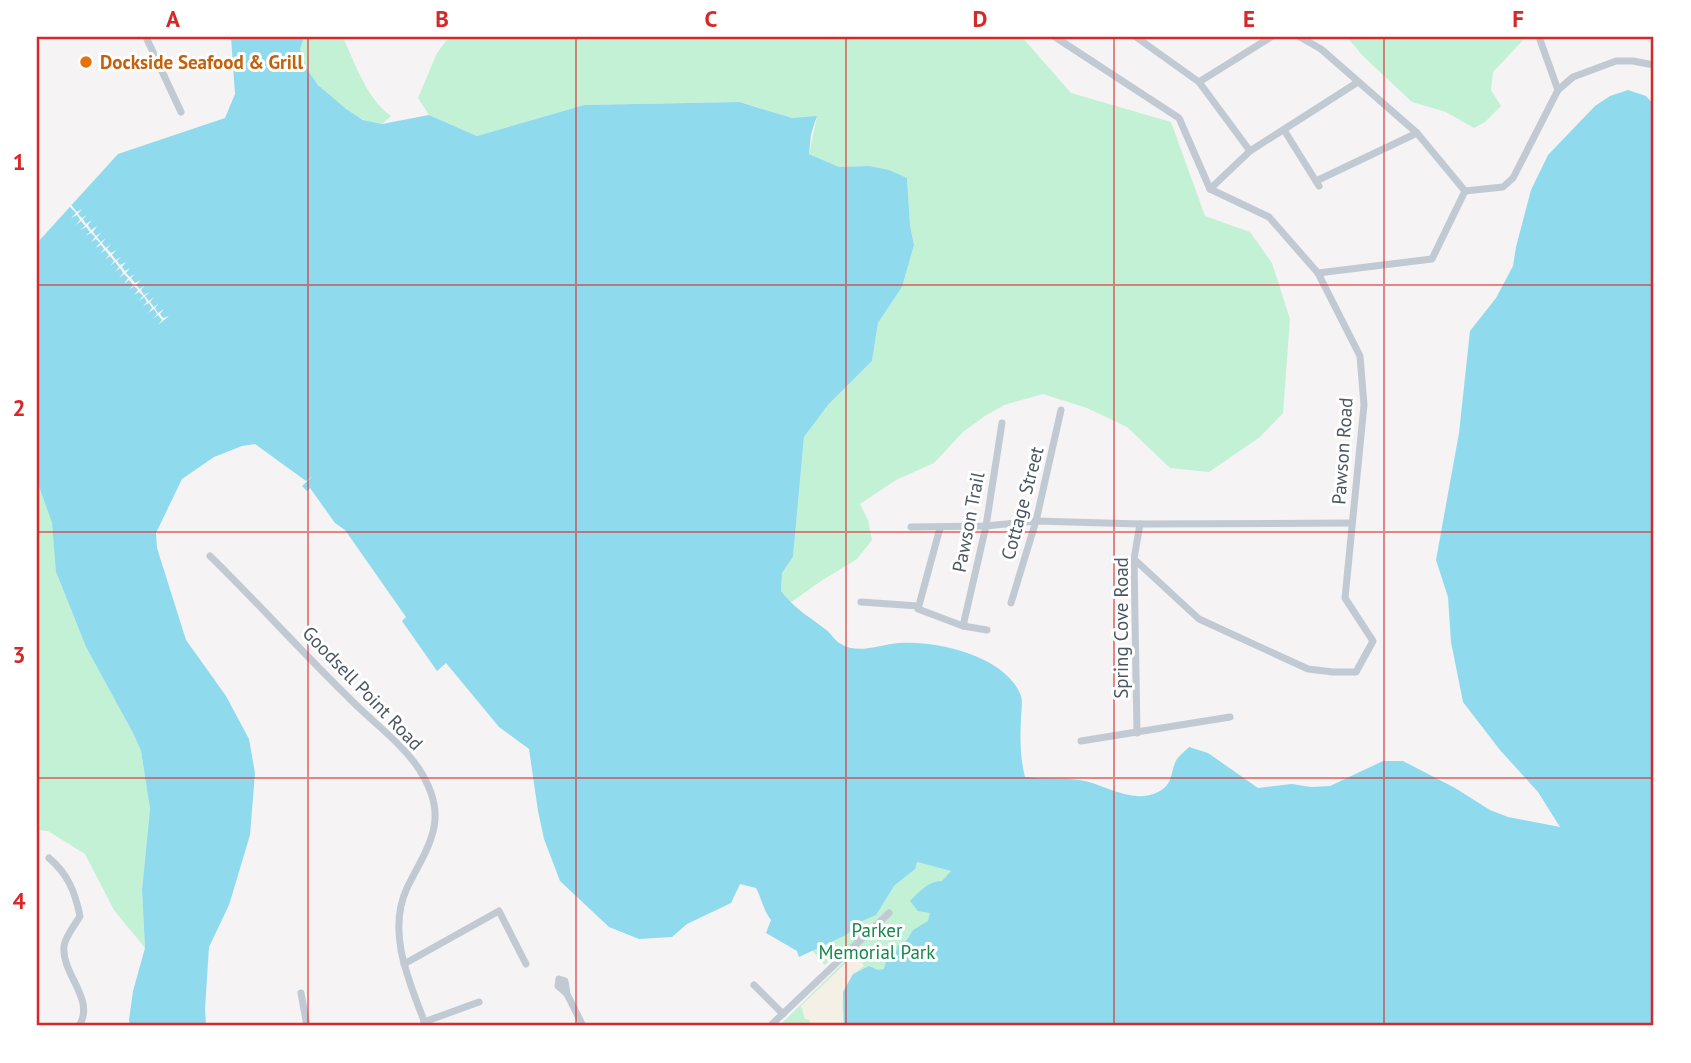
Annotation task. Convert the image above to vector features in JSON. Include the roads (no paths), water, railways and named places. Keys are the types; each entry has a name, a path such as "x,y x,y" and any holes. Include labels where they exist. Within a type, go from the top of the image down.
{"street":[{"path":"146,37 181,112"},
{"path":"1055,37 1179,118 1210,189 1250,151 1358,82"},
{"path":"1136,37 1199,82 1250,151"},
{"path":"1199,82 1271,37"},
{"path":"1300,37 1321,49 1417,133 1465,191"},
{"path":"1539,37 1558,90"},
{"path":"1465,191 1503,187 1513,178 1558,90 1573,77 1616,61 1654,65"},
{"path":"1284,130 1317,184 1417,133"},
{"name":"Pawson Road","path":"911,527 986,526 1036,521 1140,524 1352,523 1364,405 1360,356 1318,272 1269,217 1210,189"},
{"path":"1318,272 1432,259 1465,191"},
{"name":"Cottage Street","path":"1011,603 1036,521 1062,410"},
{"name":"Pawson Trail","path":"962,626 986,526 1002,423"},
{"path":"1134,559 1199,619 1308,669 1350,673 1356,672 1373,641 1346,598 1352,523"},
{"name":"Spring Cove Road","path":"1138,733 1134,559 1140,524"},
{"path":"918,606 940,528"},
{"name":"Goodsell Point Road","path":"210,556 408,755 426,782 435,811 435,822 430,840 405,892 400,935 404,964 425,1024"},
{"path":"860,602 918,606"},
{"path":"918,606 918,609 962,626 987,630"},
{"path":"1081,741 1230,717"},
{"path":"49,858 62,868 69,880 80,916 64,944 65,957 82,998 82,1022 79,1026"},
{"path":"404,964 499,911 526,964"},
{"path":"770,1026 889,913"},
{"path":"754,985 783,1014"},
{"path":"301,993 307,1026"},
{"path":"568,994 583,1026"},
{"path":"425,1024 480,1002"}],"water":[{"path":"231,37 304,37 300,49 306,68 318,85 363,120 382,124 429,115 477,136 584,105 740,102 792,118 817,116 811,134 809,154 839,167 869,166 889,170 907,178 914,245 902,287 878,323 872,361 828,405 804,437 793,557 782,573 781,591 791,603 839,643 848,647 862,649 899,643 932,644 969,653 1001,670 1013,682 1022,698 1021,748 1025,777 1080,780 1119,793 1139,796 1150,795 1164,788 1170,781 1177,759 1189,747 1208,753 1258,788 1292,784 1330,786 1383,761 1403,761 1490,810 1508,817 1560,827 1538,792 1500,750 1463,702 1451,642 1448,597 1436,560 1459,433 1470,331 1496,298 1513,266 1531,190 1548,155 1595,106 1610,96 1628,90 1646,96 1654,105 1654,1026 844,1026 843,992 853,974 869,966 878,970 884,969 888,955 896,952 898,945 905,943 913,930 928,921 930,913 918,911 910,901 928,885 942,881 951,871 917,862 915,869 894,886 876,915 862,921 846,935 799,957 797,951 766,933 771,920 756,888 740,884 731,903 687,924 672,937 639,939 609,927 560,881 544,839 529,749 499,727 446,663 437,671 402,621 406,617 345,530 335,523 310,488 307,491 302,486 313,476 306,481 255,444 214,457 182,479 156,533 157,548 186,640 226,696 249,739 255,773 250,835 229,905 209,947 206,1026 130,1026 133,991 145,948 142,890 150,809 141,751 86,647 56,572 52,523 37,481 37,243 118,154 225,118 235,94"}],"place":[{"name":"Dockside Seafood & Grill","path":"86,62"}],"park label":[{"name":"Parker Memorial Park","path":"877,941"}]}
